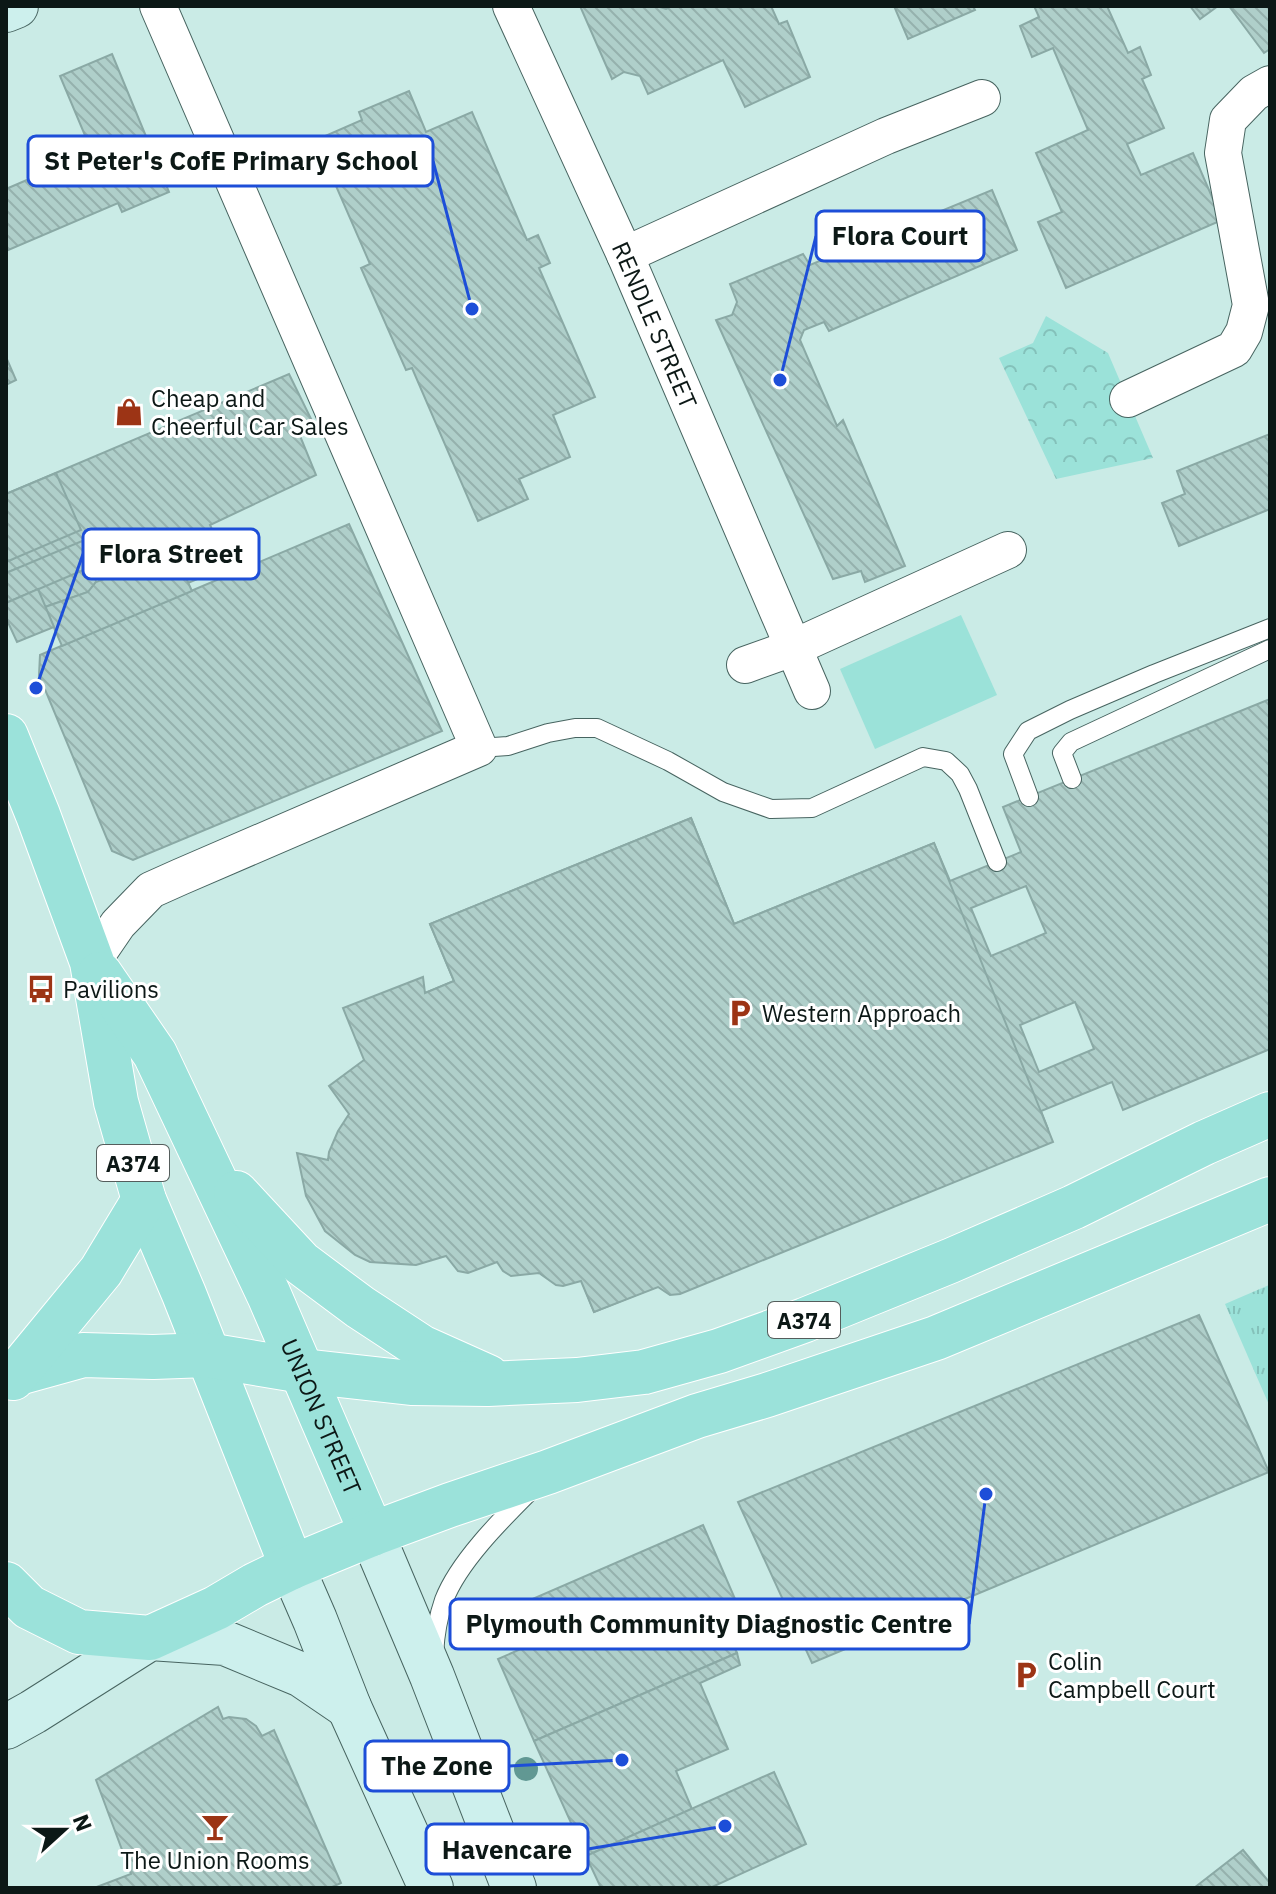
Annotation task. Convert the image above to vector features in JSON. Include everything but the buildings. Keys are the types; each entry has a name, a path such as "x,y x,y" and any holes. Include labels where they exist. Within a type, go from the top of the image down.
{"main road":[{"name":"UNION STREET","path":"6,736 92,962 116,1102 144,1200 292,1567"},
{"name":"UNION STREET","path":"92,962 155,1054 303,1371 372,1534"},
{"name":"A374","path":"12,1379 83,1355 207,1355 303,1371 411,1383 503,1384 644,1372 719,1351 805,1320 950,1261 1074,1207 1270,1114"},
{"path":"195,1137 221,1177 301,1263 421,1347 503,1384"},
{"name":"A374","path":"6,1584 29,1607 79,1632 150,1638 216,1608 292,1567 372,1534 697,1416 936,1338 1270,1199"},
{"name":"A374","path":"12,1379 101,1271 144,1200"}],"street":[{"path":"6,10 16,6"},
{"path":"92,962 118,924 151,890 479,748 158,6"},
{"name":"RENDLE STREET","path":"511,6 625,255 812,691"},
{"path":"1128,399 1234,349 1244,332 1251,305 1223,153 1228,120 1254,93 1270,84"},
{"path":"625,255 886,136 982,98"},
{"path":"745,665 795,647 1008,550"},
{"name":"UNION STREET","path":"372,1534 432,1676 514,1888"},
{"name":"UNION STREET","path":"292,1567 349,1707 431,1888"},
{"path":"6,1727 150,1638 225,1643 302,1675 349,1707"}],"lane":[{"path":"1029,797 1013,754 1028,731 1154,674 1270,628"},
{"path":"1072,779 1062,753 1071,742 1270,649"},
{"path":"479,748 508,746 575,728 597,728 668,761 723,792 771,809 812,808 923,757 946,761 960,774 968,789 997,862"},
{"path":"432,1676 435,1637 444,1600 455,1578 489,1532 548,1472"}],"green space":[{"path":"1046,316 1108,353 1153,458 1056,479 999,358 1033,343"},
{"path":"961,615 997,695 875,749 840,669"},
{"path":"1270,1287 1270,1407 1225,1304"}],"place":[{"name":"St Peter's CofE Primary School","path":"472,309"},
{"name":"Flora Court","path":"780,380"},
{"name":"Cheap and Cheerful Car Sales","path":"129,412"},
{"name":"Flora Street","path":"36,688"},
{"name":"Pavilions","path":"41,989"},
{"name":"Western Approach","path":"740,1013"},
{"name":"Plymouth Community Diagnostic Centre","path":"986,1494"},
{"name":"Colin Campbell Court","path":"1026,1675"},
{"name":"The Zone","path":"622,1760"},
{"name":"Havencare","path":"725,1826"},
{"name":"The Union Rooms","path":"215,1827"}]}
